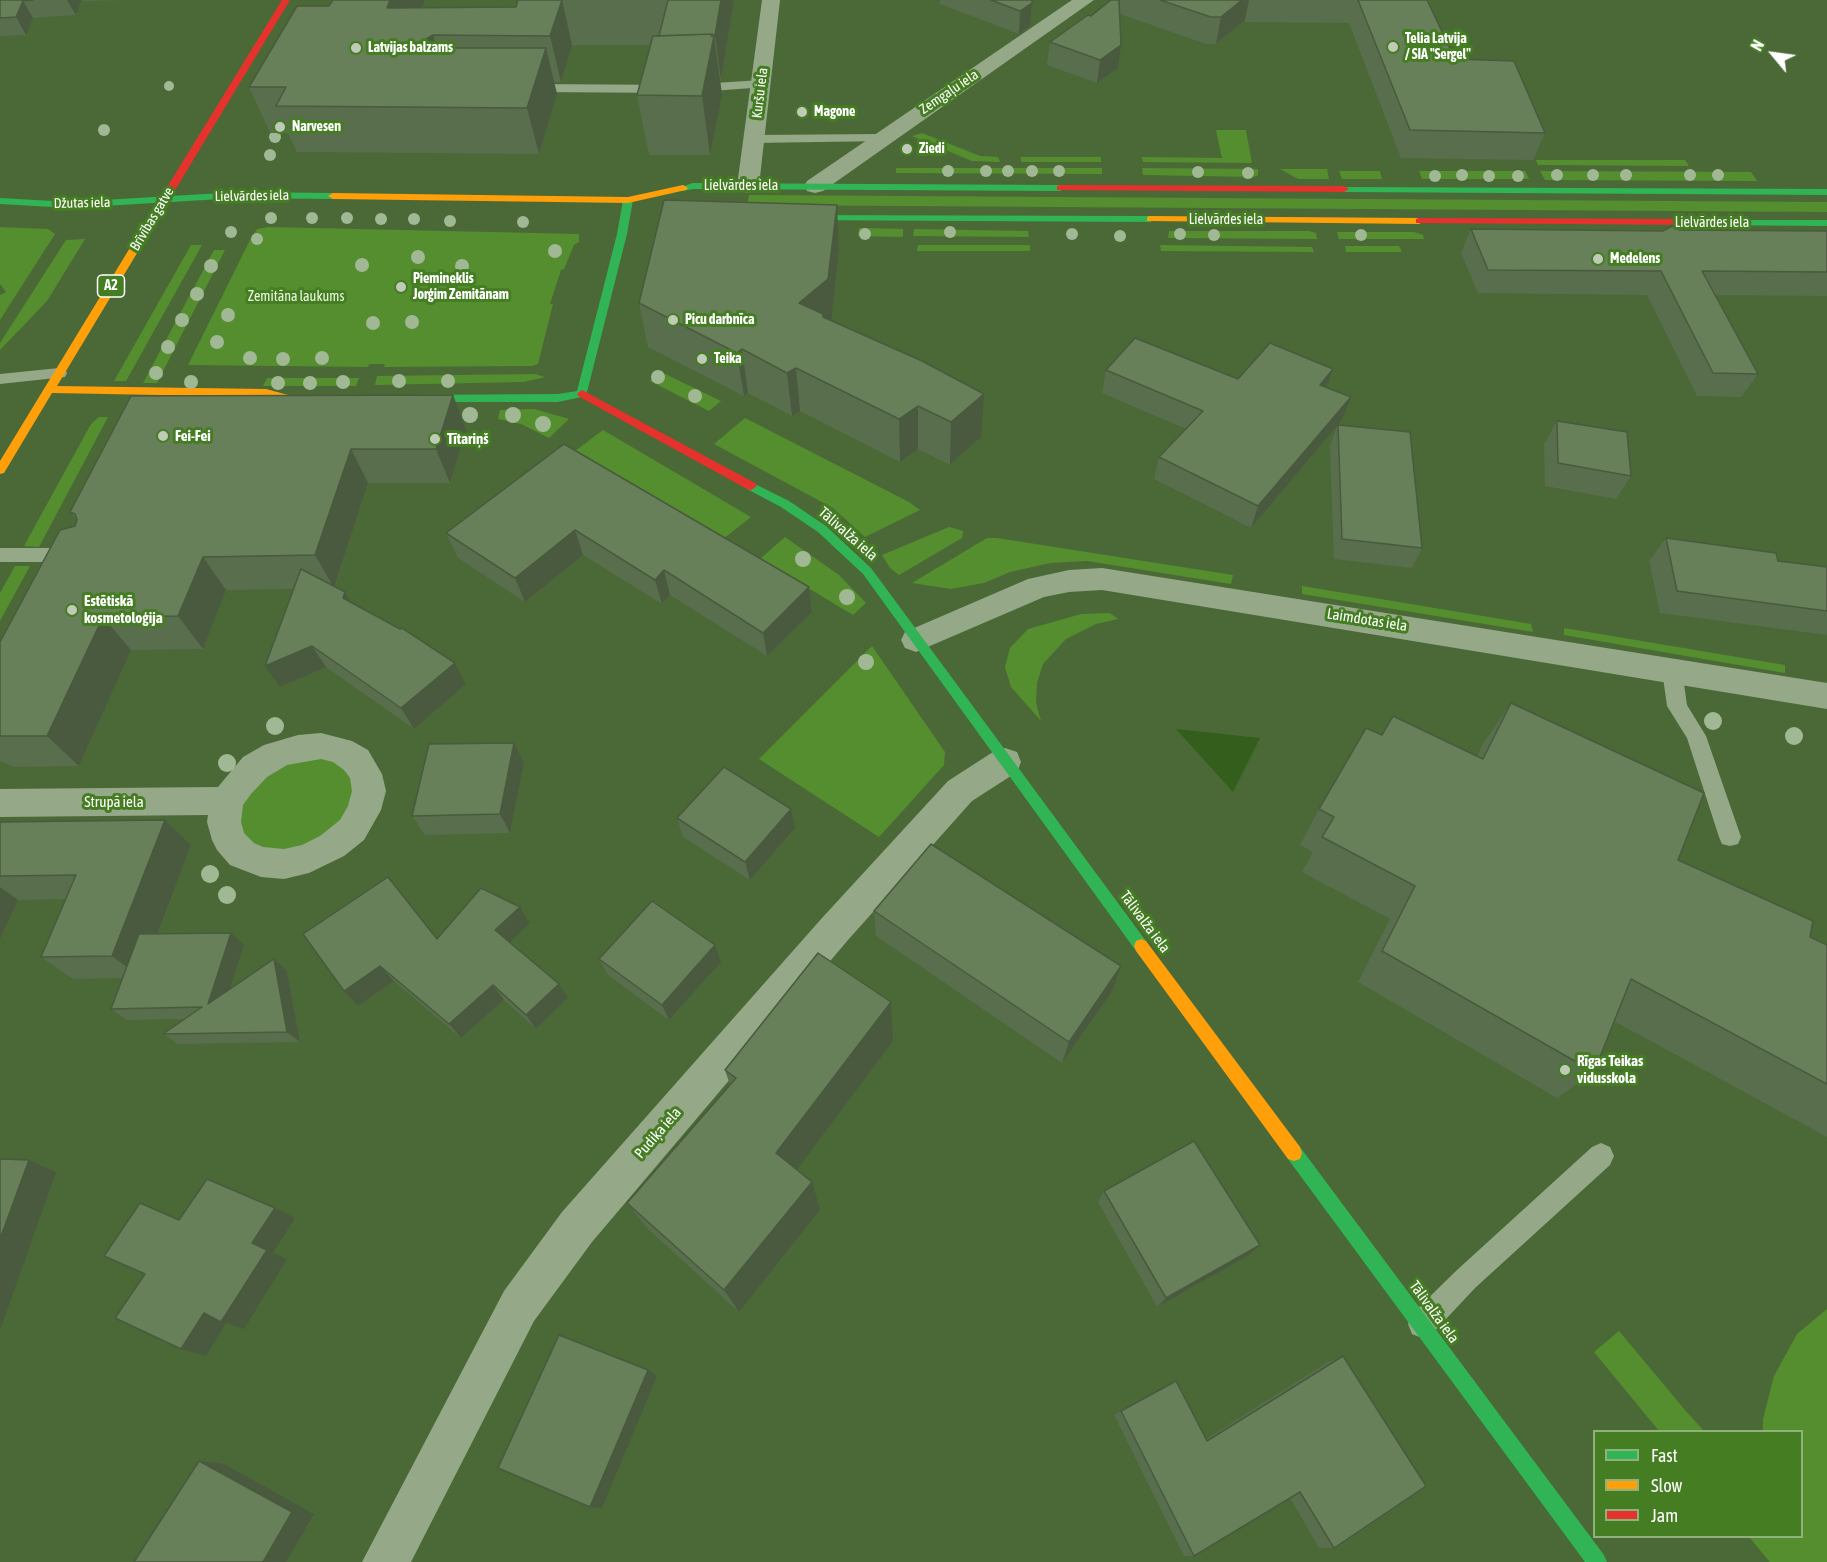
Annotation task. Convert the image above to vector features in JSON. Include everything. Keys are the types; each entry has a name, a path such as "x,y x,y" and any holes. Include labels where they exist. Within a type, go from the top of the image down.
{"main road":[{"name":"Brīvības gatve","path":"0,470 286,0"},
{"name":"Lielvārdes iela","path":"164,199 238,195 628,200 693,186 1827,192"},
{"name":"Džutas iela","path":"0,201 70,205 164,199"},
{"name":"Lielvārdes iela","path":"628,200 662,210"},
{"path":"392,399 558,398 582,394 622,234 628,200"},
{"name":"Lielvārdes iela","path":"780,217 1827,223"},
{"path":"49,389 266,393 292,399 340,399"},
{"name":"Tālivalža iela","path":"582,394 755,488 822,529 867,571 1005,762 1598,1562"}],"street":[{"name":"Kuršu iela","path":"748,186 771,0"},
{"name":"Zemgaļu iela","path":"815,186 881,138 1085,0"},
{"name":"Laimdotas iela","path":"916,640 1038,587 1069,581 1102,579 1296,608 1827,696"},
{"name":"Pudiķa iela","path":"387,1562 519,1306 577,1227 836,928 960,791 1005,762"},
{"name":"Strupā iela","path":"0,803 227,801"}],"lane":[{"path":"518,88 684,89 761,84"},
{"path":"754,139 881,138"},
{"path":"0,379 59,373"},
{"path":"0,555 93,554"},
{"path":"1672,670 1677,706 1696,736 1730,837"},
{"path":"1422,1324 1466,1279 1601,1156"}],"green space":[{"path":"1216,130 1246,130 1252,163 1143,162 1142,157 1222,158"},
{"path":"922,133 980,156 998,157 1000,162 972,161 912,136"},
{"path":"1021,157 1101,157 1101,162 1021,162"},
{"path":"1536,160 1685,160 1689,166 1538,165"},
{"path":"896,168 1102,168 1102,174 896,173"},
{"path":"1142,168 1258,169 1258,175 1254,177 1143,175"},
{"path":"1280,169 1327,169 1329,179 1298,179"},
{"path":"1339,171 1380,171 1382,179 1342,179"},
{"path":"1419,171 1525,171 1529,179 1422,179"},
{"path":"1540,171 1751,172 1757,181 1545,180"},
{"path":"749,195 1827,202 1827,212 747,205"},
{"path":"0,227 48,229 55,234 0,320 0,295 6,292 0,284"},
{"name":"Zemitāna laukums","path":"268,227 579,234 579,242 574,245 564,269 561,270 550,304 553,304 538,364 532,366 188,365 250,240 257,229"},
{"path":"859,228 903,229 903,237 858,236"},
{"path":"914,229 1028,231 1029,237 913,236"},
{"path":"1169,231 1309,231 1316,233 1317,239 1168,238"},
{"path":"1337,232 1414,232 1423,235 1424,239 1339,239"},
{"path":"85,239 47,301 0,350 0,343 66,240"},
{"path":"191,245 202,245 126,381 114,381"},
{"path":"918,245 1030,245 1030,251 917,251"},
{"path":"1160,245 1312,247 1314,252 1161,251"},
{"path":"1345,246 1399,246 1402,252 1346,252"},
{"path":"214,250 225,250 157,383 143,383"},
{"path":"659,371 721,401 709,411 650,381"},
{"path":"535,374 545,377 524,382 375,385 377,376"},
{"path":"267,378 359,378 356,386 263,386"},
{"path":"534,409 569,419 549,438 521,424 498,419 500,410"},
{"path":"99,417 108,417 39,547 24,546 91,424"},
{"path":"745,418 909,502 920,510 865,537 833,508 714,444"},
{"path":"603,430 751,517 723,539 575,451"},
{"path":"949,527 963,531 962,538 899,575 890,568 882,555"},
{"path":"785,537 839,575 866,603 853,615 760,559"},
{"path":"987,538 1233,575 1231,584 1087,561 1050,563 1010,572 984,583 951,589 912,583"},
{"path":"15,566 30,566 0,621 0,593"},
{"path":"1302,586 1531,624 1533,632 1302,594"},
{"path":"1110,613 1118,619 1096,624 1066,639 1043,664 1037,683 1036,703 1041,721 1011,687 1005,667 1010,648 1028,629 1081,614"},
{"path":"1564,628 1785,665 1785,673 1564,635"},
{"path":"872,646 945,752 944,765 879,837 759,759"},
{"path":"324,758 339,763 350,774 355,788 353,805 332,833 297,850 262,848 249,841 241,829 239,815 242,800 252,785 286,762"},
{"path":"1827,1309 1827,1562 1770,1562 1750,1538 1803,1538 1803,1430 1763,1430 1763,1419 1774,1376 1797,1334"},
{"path":"1619,1331 1703,1430 1658,1430 1594,1352"}],"shaded area":[{"path":"1176,729 1260,738 1233,792"}],"building":[{"path":"0,0 33,0 23,1 16,17 0,18"},
{"path":"333,0 390,0 387,8 516,7 518,0 562,0 550,36 433,35 423,41 432,48 546,48 527,108 276,106 286,87 249,87 297,6 329,6"},
{"path":"668,0 721,0 715,35 659,36"},
{"path":"991,0 1032,0 1032,3 1020,11"},
{"path":"1111,0 1119,0 1121,45 1100,60 1050,42 1088,15 1091,16"},
{"path":"1160,0 1242,0 1221,17 1211,17"},
{"path":"1358,0 1427,0 1455,59 1514,61 1545,133 1410,130"},
{"path":"712,34 711,36 714,36 702,96 637,95 653,36"},
{"path":"664,200 837,205 828,279 799,303 823,314 823,317 922,361 984,394 951,422 918,406 899,419 796,368 787,373 742,349 737,353 639,303"},
{"path":"1676,224 1679,230 1827,231 1827,272 1702,271 1758,374 1713,373 1661,271 1488,270 1471,229 1663,231"},
{"path":"1135,338 1238,379 1270,343 1333,369 1320,385 1351,397 1258,506 1159,457 1203,411 1106,370"},
{"path":"453,395 436,449 351,449 315,555 203,557 178,616 103,617 47,736 0,736 0,642 60,530 75,526 77,520 75,514 70,512 131,396"},
{"path":"1557,421 1627,432 1631,476 1558,463"},
{"path":"1338,425 1410,432 1422,548 1342,539"},
{"path":"564,444 809,587 763,633 664,570 655,580 575,530 515,578 446,533"},
{"path":"1666,538 1776,553 1778,561 1827,567 1827,611 1677,591"},
{"path":"301,569 345,592 343,598 402,628 455,663 401,708 312,646 265,666"},
{"path":"1511,703 1704,793 1678,860 1813,921 1810,937 1827,945 1827,1084 1631,979 1594,1072 1382,951 1415,886 1322,837 1334,817 1319,809 1366,728 1382,735 1393,716 1483,759"},
{"path":"514,743 500,814 412,816 429,744"},
{"path":"724,767 791,809 745,862 677,818"},
{"path":"165,820 112,956 41,957 76,875 0,876 0,822"},
{"path":"931,844 1121,966 1069,1042 874,911"},
{"path":"388,877 437,939 481,888 520,907 495,930 559,984 526,1015 493,985 449,1024 380,966 344,991 303,934"},
{"path":"652,901 715,945 662,1005 599,959"},
{"path":"231,933 208,1004 274,959 287,1032 163,1034 202,1007 111,1009 139,934"},
{"path":"818,953 891,1002 776,1153 812,1182 724,1290 627,1203 736,1078 725,1070"},
{"path":"1194,1141 1260,1245 1166,1298 1104,1191"},
{"path":"0,1159 29,1160 0,1239"},
{"path":"207,1179 275,1208 252,1243 267,1250 221,1322 204,1313 181,1349 115,1318 145,1274 104,1256 140,1203 179,1220"},
{"path":"559,1335 648,1370 590,1507 498,1468"},
{"path":"1343,1356 1426,1486 1334,1548 1300,1492 1194,1556 1121,1411 1176,1381 1207,1441"},
{"path":"199,1461 292,1512 263,1562 134,1562"}],"traffic: fast":[{"path":"683,188 693,186 1060,188"},
{"path":"1344,189 1827,192"},
{"path":"0,201 70,205 238,195 333,196"},
{"path":"582,394 622,234 628,200"},
{"path":"792,217 1150,219"},
{"path":"1705,222 1827,223"},
{"path":"410,399 558,398 582,394"},
{"path":"751,486 785,504 822,529 867,571 1141,946"},
{"path":"1294,1153 1597,1562"}],"traffic: slow":[{"path":"333,196 628,200 683,188"},
{"path":"0,470 158,210"},
{"path":"1150,219 1419,221"},
{"path":"49,389 266,393 292,400 322,399"},
{"path":"1141,946 1294,1153"}],"traffic: jam":[{"path":"158,210 286,0"},
{"path":"1060,188 1344,189"},
{"path":"1419,221 1705,222"},
{"path":"582,394 751,486"}],"place":[{"name":"Telia Latvija / SIA \"Sergel\"","path":"1393,47"},
{"name":"Latvijas balzams","path":"356,48"},
{"name":"Magone","path":"802,112"},
{"name":"Narvesen","path":"280,127"},
{"name":"Ziedi","path":"907,149"},
{"name":"Medelens","path":"1598,259"},
{"name":"Piemineklis Jorģim Zemitānam","path":"401,287"},
{"name":"Picu darbnīca","path":"673,320"},
{"name":"Teika","path":"702,359"},
{"name":"Fei-Fei","path":"163,436"},
{"name":"Tītariņš","path":"435,439"},
{"name":"Estētiskā kosmetoloģija","path":"72,610"},
{"name":"Rīgas Teikas vidusskola","path":"1565,1070"}]}
